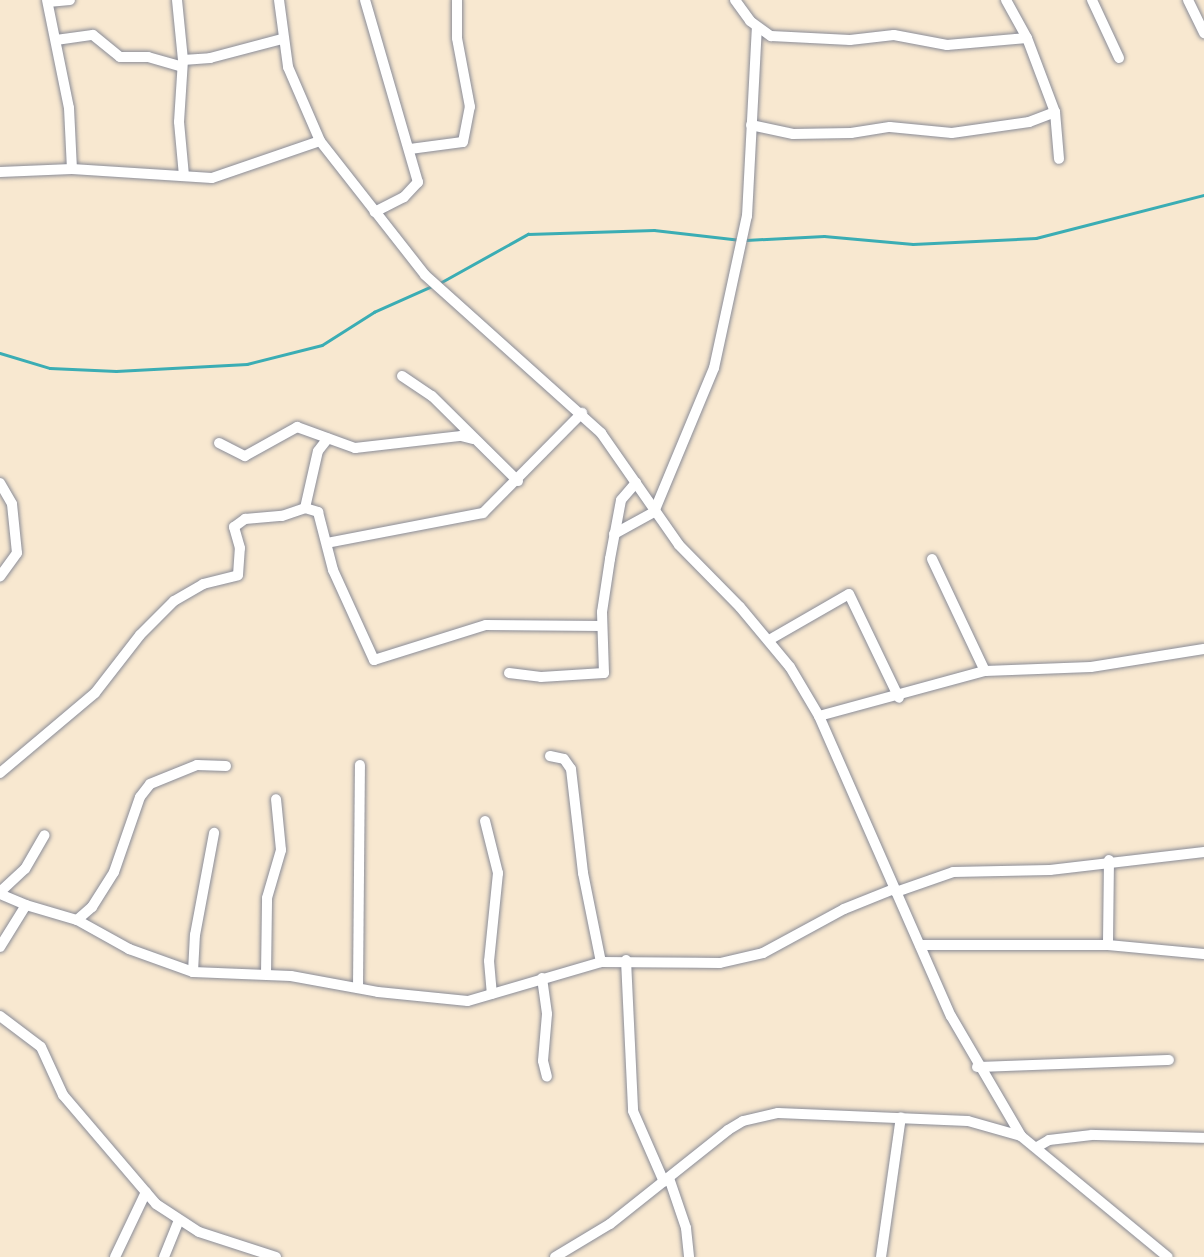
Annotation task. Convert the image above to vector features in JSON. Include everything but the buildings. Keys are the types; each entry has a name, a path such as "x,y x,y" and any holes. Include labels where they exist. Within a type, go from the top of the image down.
{"street":[{"path":"69,0 48,1 69,108 72,169"},
{"path":"177,0 183,63 179,122 184,176"},
{"path":"279,0 282,39 295,87 320,141 425,275 582,413 618,454 654,512 688,556 769,640 819,716 895,891 977,1067 1021,1136"},
{"path":"365,0 418,182 404,197 375,212"},
{"path":"410,149 463,142 470,107 457,38 457,0"},
{"path":"735,0 757,28 783,38 876,39 894,35 947,46 1027,38"},
{"path":"1006,0 1027,38 1055,112 1059,159"},
{"path":"1092,0 1119,58"},
{"path":"1188,0 1204,33"},
{"path":"614,534 654,512 714,368 747,216 757,28"},
{"path":"56,40 93,34 120,57 148,57 183,63 282,39"},
{"path":"751,125 793,134 851,133 890,127 952,133 1029,122 1055,112"},
{"path":"0,172 72,169 223,177 275,153 320,141"},
{"path":"402,376 432,396 517,481"},
{"path":"327,542 476,516 517,481 582,413"},
{"path":"219,443 245,456 297,426 355,448 461,436 473,439"},
{"path":"305,508 318,451 328,438"},
{"path":"0,483 12,504 18,554 0,576"},
{"path":"509,673 541,677 604,673 602,626 614,534 621,500 636,483"},
{"path":"0,773 95,693 140,635 174,601 203,584 238,575 240,548 234,527 240,522 282,516 305,508 317,512 327,542 332,570 374,660 486,625 602,626"},
{"path":"932,559 985,671"},
{"path":"769,640 849,594 899,698"},
{"path":"819,716 844,706 899,698 985,671 1091,667 1204,649"},
{"path":"550,756 564,759 571,769 583,873 601,962"},
{"path":"77,919 92,907 114,872 145,789 197,765 226,766"},
{"path":"358,988 362,894 360,765"},
{"path":"266,974 267,898 281,850 276,799"},
{"path":"485,821 498,873 489,961 492,993"},
{"path":"193,972 195,935 214,833"},
{"path":"45,835 25,869 0,893 26,905 77,919 129,949 193,972 266,974 468,1001 601,962 626,960 720,963 763,953 844,909 953,872 1050,870 1109,860 1204,852"},
{"path":"1108,944 1109,860"},
{"path":"0,947 26,905"},
{"path":"920,945 1108,944 1204,954"},
{"path":"626,960 633,1111 686,1228 689,1257"},
{"path":"542,978 547,1014 543,1061 547,1077"},
{"path":"0,1016 41,1047 63,1095 146,1192 178,1222 276,1257"},
{"path":"977,1067 1170,1060"},
{"path":"555,1257 610,1224 743,1121 778,1113 968,1121 1021,1136 1168,1257"},
{"path":"881,1257 901,1117"},
{"path":"1037,1147 1049,1140 1092,1135 1204,1138"},
{"path":"115,1257 146,1192"},
{"path":"164,1257 178,1222"}],"waterway":[{"path":"746,240 824,236 913,244 1036,238 1204,195"},
{"path":"438,284 528,234 654,230 740,240"},
{"path":"0,353 50,368 116,371 247,364 322,345 374,312 432,286"}]}
